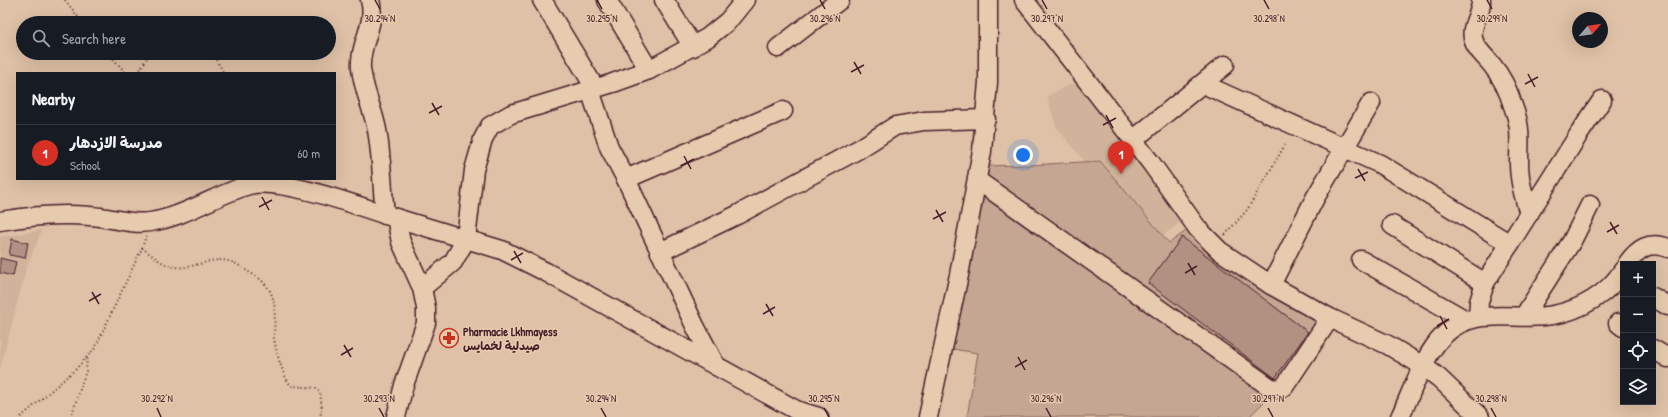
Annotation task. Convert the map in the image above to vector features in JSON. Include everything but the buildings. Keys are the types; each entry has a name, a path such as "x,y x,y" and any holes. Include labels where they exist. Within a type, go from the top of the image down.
{"street":[{"path":"370,0 373,16 361,56 361,69 378,136 390,216 422,288 426,303 426,323 404,385 396,417"},
{"path":"542,0 592,89 609,147 626,179 695,326 716,366"},
{"path":"607,0 649,70"},
{"path":"664,0 693,47"},
{"path":"422,288 453,262 466,239 474,170 483,139 490,126 511,114 649,70 693,47 717,31 733,15 744,0"},
{"path":"778,48 840,0"},
{"path":"928,417 977,180 986,119 988,82 988,0"},
{"path":"1024,0 1133,140 1198,229 1215,246 1238,265 1271,285 1330,318 1388,346 1423,366 1444,382 1478,416"},
{"path":"1481,0 1482,7 1474,25 1473,38 1482,54 1493,66 1513,105 1521,140 1519,163 1521,186 1529,214"},
{"path":"1133,140 1225,65"},
{"path":"1203,84 1380,164 1510,244"},
{"path":"1400,417 1423,366 1442,337 1472,318 1485,283 1578,134 1602,100"},
{"path":"1271,285 1315,198 1371,103"},
{"path":"626,179 783,111"},
{"path":"660,252 737,215 860,149 895,126 924,121 986,119"},
{"path":"977,180 1271,388 1280,389 1284,387 1330,318"},
{"path":"0,221 35,215 70,215 150,222 201,206 237,189 264,183 285,185 502,250 546,272 796,410 819,417"},
{"path":"1524,316 1572,241 1590,205"},
{"path":"1392,225 1485,283"},
{"path":"1631,261 1637,252 1647,245 1668,248"},
{"path":"1361,260 1472,318 1554,315 1591,301 1610,287 1620,275"},
{"path":"1654,297 1668,306"},
{"path":"1656,351 1668,358"}],"path":[{"path":"65,0 78,16"},
{"path":"114,60 125,72"},
{"path":"139,72 146,60"},
{"path":"216,60 223,72"},
{"path":"1215,246 1247,210 1285,145"},
{"path":"21,417 76,369 95,348 142,248 150,222"},
{"path":"142,248 163,263 171,266 195,266 227,260 263,281 269,288 274,302 274,339 285,376 292,386 316,388 320,392 322,409 320,417"},
{"path":"71,417 86,372 87,357"}],"shaded area":[{"path":"1075,82 1183,221 1152,243 1056,127 1047,96"},
{"path":"1100,161 1169,243 1189,229 1332,321 1274,392 1249,417 967,417 978,353 946,348 981,166"},
{"path":"42,230 26,269 0,369 0,237"}],"place":[{"name":"مدرسة الازدهار","path":"1121,174"},
{"name":"Pharmacie Lkhmayess صيدلية لخمايس","path":"449,338"}]}
